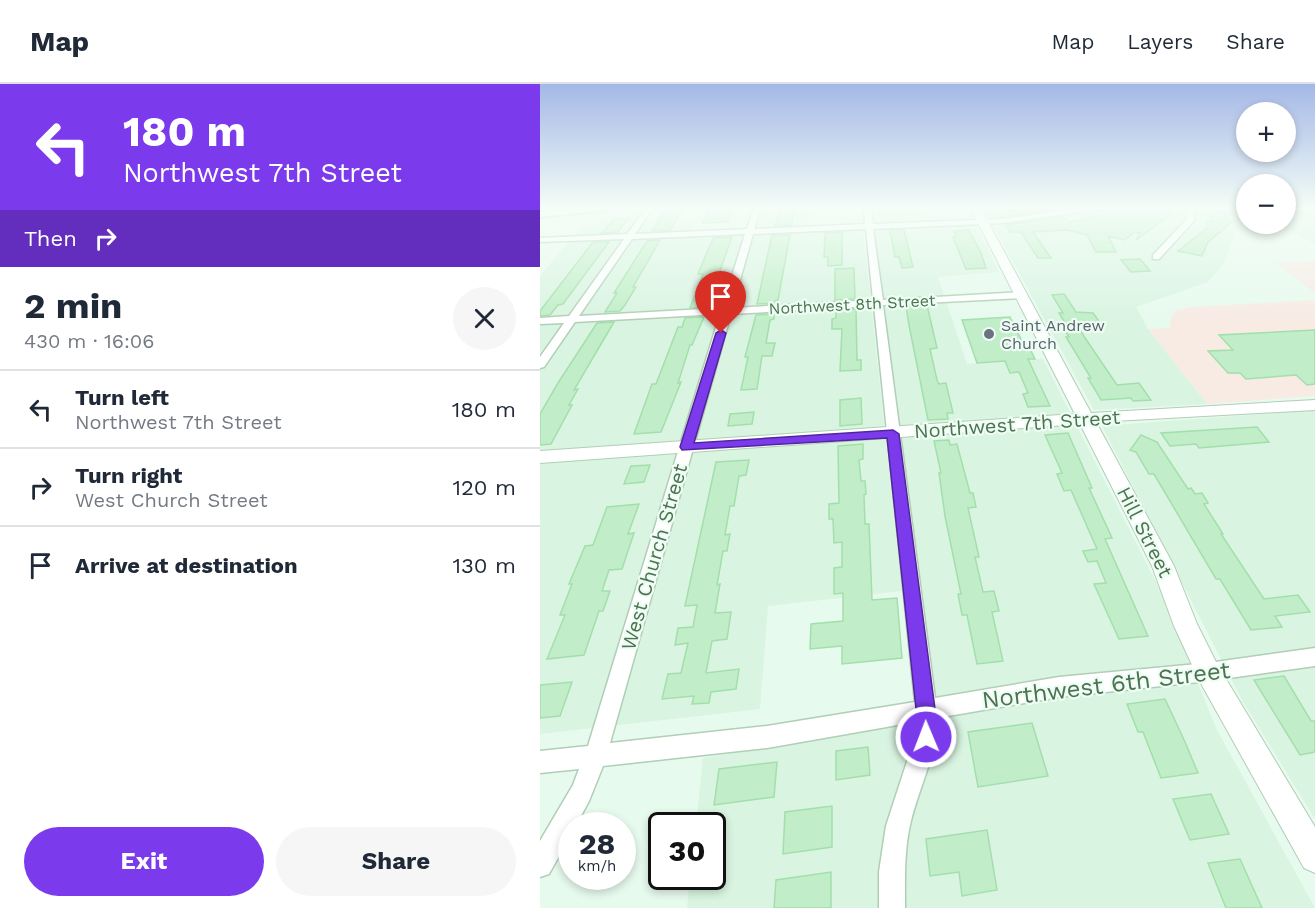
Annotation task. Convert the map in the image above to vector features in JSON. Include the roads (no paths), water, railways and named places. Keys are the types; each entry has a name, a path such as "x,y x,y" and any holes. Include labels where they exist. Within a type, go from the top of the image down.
{"street":[{"path":"540,365 622,245"},
{"name":"West Church Street","path":"540,865 581,793 596,755 746,245"},
{"path":"871,245 926,709 926,737 898,826 892,872 892,908"},
{"name":"Hill Street","path":"995,245 1163,566 1186,626 1208,672 1315,857"},
{"path":"1155,257 1167,245"},
{"name":"Northwest 8th Street","path":"540,321 1021,295"},
{"name":"Northwest 7th Street","path":"540,457 893,434 1086,418 1315,405"},
{"name":"Northwest 6th Street","path":"540,762 767,737 1059,687 1208,672 1315,657"}],"place":[{"name":"Saint Andrew Church","path":"989,334"}]}
